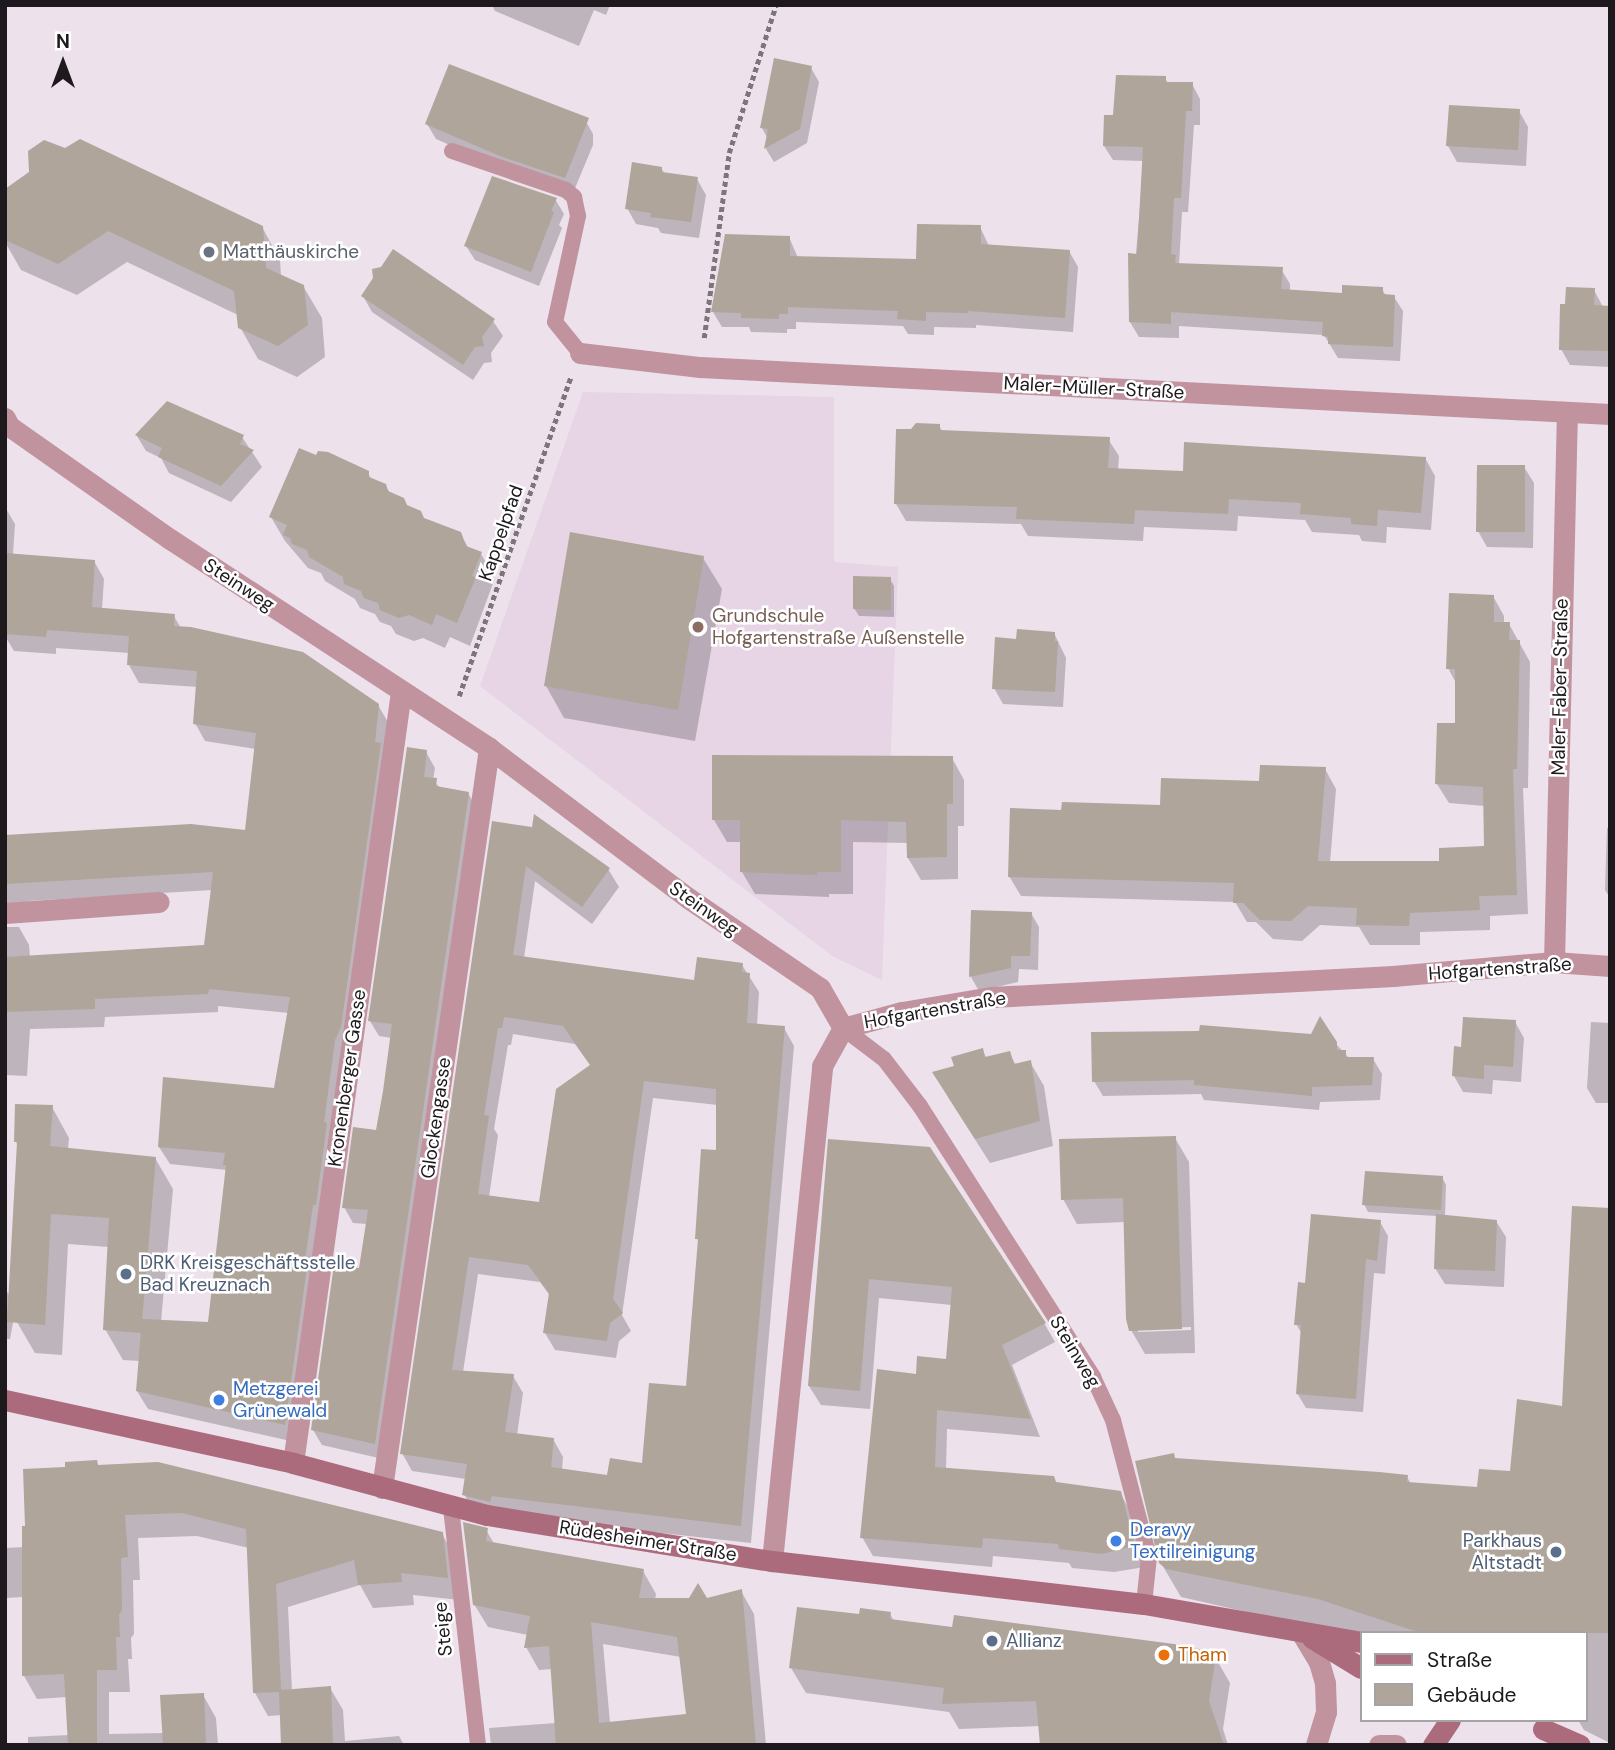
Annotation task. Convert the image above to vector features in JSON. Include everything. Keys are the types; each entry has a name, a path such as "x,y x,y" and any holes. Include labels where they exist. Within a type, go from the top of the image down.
{"street":[{"name":"Maler-Müller-Straße","path":"580,353 700,367 1610,414"},
{"name":"Maler-Faber-Straße","path":"1553,961 1567,412"},
{"name":"Steinweg","path":"6,423 170,539 489,748 688,898 820,988 844,1028"},
{"name":"Kronenberger Gasse","path":"293,1463 401,692"},
{"name":"Glockengasse","path":"382,1488 489,748"},
{"path":"5,913 159,902"},
{"name":"Hofgartenstraße","path":"772,1562 822,1066 844,1028 902,1012 991,997 1393,976 1553,961 1610,966"},
{"name":"Rüdesheimer Straße","path":"5,1401 293,1463 451,1508 772,1562 1144,1604 1360,1642"},
{"name":"Rüdesheimer Straße","path":"1301,1632 1360,1667"},
{"path":"1301,1632 1320,1662 1325,1683 1326,1712 1316,1745"},
{"path":"1543,1731 1580,1745"},
{"path":"1380,1745 1396,1745"}],"lane":[{"path":"453,150 566,190 574,198 578,216 555,322 580,353"},
{"name":"Steinweg","path":"844,1028 884,1059 920,1106 1093,1377 1113,1420 1149,1557 1144,1604"},
{"name":"Steige","path":"451,1508 478,1745"}],"path":[{"path":"700,367 729,153 776,5"},
{"name":"Kappelpfad","path":"449,723 580,353"}],"shaded area":[{"name":"Grundschule Hofgartenstraße Außenstelle","path":"583,392 834,397 834,562 898,567 882,980 832,956 480,686"}],"building":[{"path":"774,58 812,66 800,129 764,149 768,129 760,128"},
{"path":"449,64 589,118 565,178 500,156 425,124"},
{"path":"1116,75 1166,76 1166,82 1193,82 1192,111 1186,111 1181,198 1174,198 1171,254 1176,255 1175,263 1283,267 1281,289 1342,293 1342,285 1383,287 1383,294 1395,295 1393,347 1328,344 1328,337 1322,336 1323,322 1171,312 1171,324 1129,322 1128,253 1137,254 1143,147 1103,146 1104,115 1113,115"},
{"path":"1449,105 1520,109 1518,150 1446,146"},
{"name":"Matthäuskirche","path":"80,139 263,226 266,268 304,285 308,325 278,346 238,328 234,291 108,231 58,264 5,240 5,189 29,172 28,151 44,140 65,148"},
{"path":"632,162 662,167 662,172 698,177 691,222 650,217 651,213 625,209"},
{"path":"492,176 557,198 531,272 464,246"},
{"path":"917,224 981,225 981,244 1070,250 1065,318 968,311 926,312 926,321 897,319 898,311 788,307 788,314 779,314 779,319 741,318 741,313 711,312 725,234 790,236 790,256 916,259"},
{"path":"393,249 495,319 482,337 484,346 475,347 463,365 361,296 373,278 372,269 381,267"},
{"path":"1566,287 1595,288 1594,305 1610,306 1610,351 1559,350 1560,304 1565,304"},
{"path":"167,401 244,435 240,444 254,450 221,486 158,457 162,448 135,435"},
{"path":"916,423 940,424 940,430 1110,437 1108,468 1183,471 1184,442 1426,457 1421,513 1378,510 1377,526 1351,524 1351,518 1300,514 1301,503 1229,499 1228,514 1135,510 1134,524 1016,519 1017,507 894,504 896,429 911,429"},
{"path":"299,448 316,455 318,451 328,452 369,471 369,477 386,484 388,491 404,498 407,505 421,511 424,518 461,532 466,546 482,552 472,576 476,577 457,623 436,614 432,625 409,615 399,618 380,610 378,603 364,598 361,591 344,584 343,577 309,557 307,550 292,544 290,538 283,535 287,525 269,517"},
{"path":"1477,465 1525,465 1525,532 1476,532"},
{"path":"570,532 704,556 678,710 544,686"},
{"path":"5,553 95,560 92,607 175,614 174,626 191,627 303,652 379,704 375,742 381,743 341,1027 335,1040 324,1122 327,1123 316,1205 313,1205 305,1260 308,1260 285,1425 136,1391 142,1319 208,1322 226,1165 223,1165 225,1153 158,1147 163,1077 274,1088 290,997 209,989 208,994 95,999 95,1009 5,1012 5,957 204,945 213,872 5,884 5,835 191,824 245,830 256,733 193,724 197,671 127,665 129,636 47,630 46,637 5,634"},
{"path":"853,576 891,577 891,610 853,609"},
{"path":"1449,593 1494,595 1494,622 1510,622 1509,640 1520,640 1517,769 1513,769 1517,895 1479,896 1480,910 1410,913 1409,926 1356,925 1357,908 1308,906 1291,921 1260,920 1243,903 1233,903 1234,883 1008,877 1010,808 1061,810 1062,802 1160,805 1161,778 1259,781 1260,765 1326,767 1318,861 1439,861 1439,848 1484,846 1483,787 1435,784 1437,723 1455,723 1455,669 1446,669"},
{"path":"1017,629 1055,632 1055,641 1058,641 1055,692 992,689 995,637 1016,639"},
{"path":"407,747 427,750 424,777 437,778 436,786 469,792 375,1444 311,1430 334,1264 359,1268 368,1210 342,1208 353,1127 376,1130 383,1091 392,1024 368,1021"},
{"path":"712,755 953,756 953,804 947,804 947,857 907,858 906,822 841,820 841,872 817,872 817,875 740,872 740,820 712,820"},
{"path":"534,814 610,868 582,907 526,866 513,955 694,980 697,957 743,963 742,972 750,973 747,1023 785,1026 741,1526 492,1496 490,1502 462,1495 467,1464 400,1454 492,821 532,827","holes":["504,1017 563,1026 590,1065 556,1089 539,1202 478,1194 489,1116 484,1115 498,1028 502,1028","644,1081 716,1089 716,1150 701,1149 695,1239 698,1239 686,1386 649,1383 642,1463 610,1458 607,1475 551,1467 554,1438 505,1432 514,1374 452,1370 469,1257 528,1265 549,1293 543,1333 607,1341 610,1323 623,1313 613,1299"]},
{"path":"971,910 1032,912 1030,956 1011,956 1011,968 969,977"},
{"path":"1320,1016 1337,1042 1337,1050 1346,1050 1346,1057 1374,1057 1372,1085 1312,1087 1312,1096 1194,1085 1194,1080 1092,1082 1091,1032 1199,1031 1200,1025 1311,1034"},
{"path":"1463,1017 1516,1020 1513,1067 1484,1065 1484,1079 1452,1076 1454,1046 1461,1047"},
{"path":"983,1048 985,1057 1010,1051 1014,1064 1031,1060 1040,1121 975,1139 932,1072 954,1066 951,1057"},
{"name":"DRK Kreisgeschäftsstelle Bad Kreuznach","path":"15,1104 53,1105 50,1146 156,1157 141,1333 103,1330 109,1218 51,1214 45,1325 7,1322 17,1142 14,1142"},
{"path":"1176,1136 1182,1329 1129,1331 1126,1319 1123,1198 1061,1200 1059,1139"},
{"path":"828,1139 930,1147 1046,1323 1002,1345 1031,1419 937,1410 935,1467 1054,1476 1056,1482 1121,1491 1136,1550 1130,1547 1102,1554 1059,1549 1058,1544 983,1538 982,1548 860,1538 877,1369 916,1374 917,1356 946,1359 952,1287 869,1279 860,1391 808,1386"},
{"path":"1365,1171 1443,1176 1441,1210 1362,1205"},
{"path":"1572,1206 1610,1208 1610,1633 1415,1631 1318,1599 1166,1569 1159,1563 1135,1461 1174,1453 1175,1458 1379,1472 1408,1475 1407,1482 1477,1487 1479,1469 1510,1471 1517,1399 1562,1406"},
{"path":"1311,1214 1381,1220 1377,1261 1366,1259 1356,1399 1296,1394 1301,1325 1294,1325 1298,1282 1305,1283"},
{"path":"1436,1214 1497,1220 1495,1271 1434,1269"},
{"path":"97,1460 98,1465 158,1462 443,1532 448,1578 401,1573 402,1582 358,1585 354,1560 276,1584 281,1690 331,1686 333,1745 281,1745 279,1692 253,1693 246,1529 182,1513 125,1515 128,1557 121,1558 122,1610 119,1615 120,1637 116,1637 117,1670 97,1670 97,1745 68,1745 64,1674 22,1676 22,1526 25,1526 23,1469 65,1467 65,1462"},
{"path":"463,1522 488,1528 486,1541 644,1569 639,1598 689,1598 698,1583 707,1598 742,1589 756,1745 556,1745 549,1646 524,1648 530,1616 473,1605","holes":["591,1622 677,1637 686,1714 599,1723"]},
{"path":"797,1607 859,1614 860,1608 891,1612 890,1619 952,1627 954,1615 1189,1646 1216,1655 1209,1701 1224,1745 1040,1745 1036,1701 942,1704 944,1688 789,1668"},
{"path":"204,1693 206,1745 163,1745 160,1695"}],"place":[{"name":"Matthäuskirche","path":"209,252"},
{"name":"Grundschule Hofgartenstraße Außenstelle","path":"698,627"},
{"name":"DRK Kreisgeschäftsstelle Bad Kreuznach","path":"126,1274"},
{"name":"Metzgerei Grünewald","path":"219,1400"},
{"name":"Deravy Textilreinigung","path":"1116,1541"},
{"name":"Parkhaus Altstadt","path":"1556,1552"},
{"name":"Allianz","path":"992,1641"},
{"name":"Tham","path":"1164,1655"}]}
